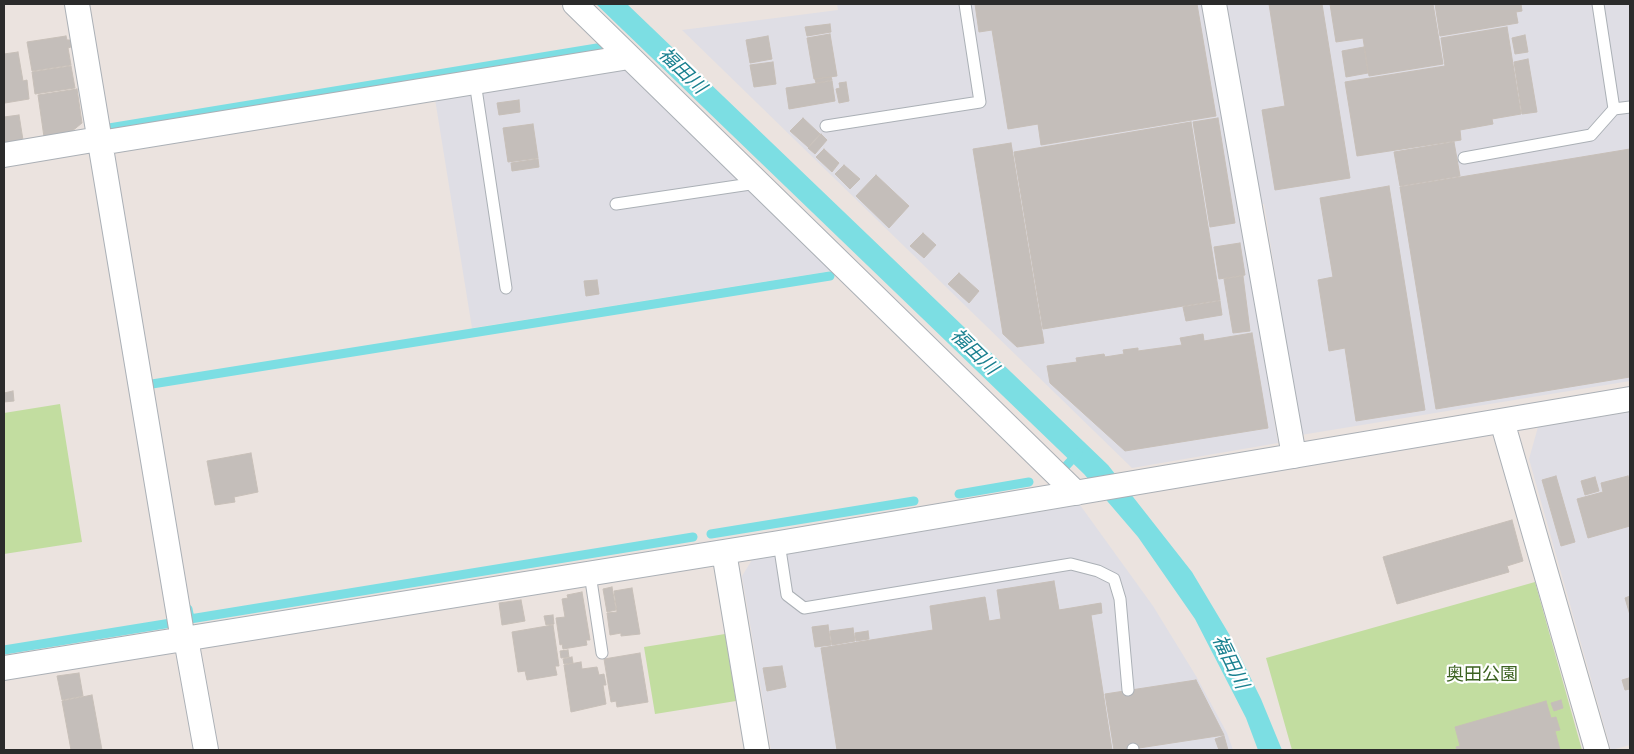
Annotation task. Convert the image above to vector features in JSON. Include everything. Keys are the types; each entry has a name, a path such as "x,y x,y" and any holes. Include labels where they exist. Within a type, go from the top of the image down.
{"street":[{"path":"77,4 185,640 206,750"},
{"path":"575,4 1079,492"},
{"path":"1214,4 1294,456"},
{"path":"4,155 629,57"},
{"path":"4,668 779,543 1630,399"},
{"path":"1502,421 1597,750"},
{"path":"724,552 757,750"}],"lane":[{"path":"826,126 980,102 965,4"},
{"path":"1598,4 1614,109"},
{"path":"475,82 506,288"},
{"path":"1464,158 1591,135 1614,109 1630,107"},
{"path":"616,204 759,182"},
{"path":"779,543 787,595 804,608 1071,564 1098,571 1114,579 1120,599 1128,690"},
{"path":"590,574 602,653"}],"shaded area":[{"path":"837,4 1204,4 1278,443 1132,468 682,30 838,10"},
{"path":"1227,4 1630,4 1630,381 1301,435 1264,204 1259,204"},
{"path":"627,69 831,271 472,328 435,99"},
{"path":"1630,412 1630,745 1611,750 1529,459 1538,427"},
{"path":"1080,505 1153,606 1196,676 1227,733 1233,750 771,750 742,576 752,560"}],"green space":[{"path":"60,404 82,542 4,554 4,413"},
{"name":"奥田公園","path":"1535,582 1582,750 1292,750 1266,658"},
{"path":"725,634 736,701 655,714 644,647"}],"water":[{"name":"福田川","path":"596,4 627,4 1108,465 1192,572 1229,634 1261,699 1282,750 1258,750 1246,718 1195,619 1138,537 1084,474"}],"building":[{"path":"975,4 1197,4 1216,116 1041,145 1038,124 1008,129 992,30 979,32"},
{"path":"1269,4 1322,4 1350,178 1275,190 1262,110 1285,106"},
{"path":"1330,4 1433,4 1443,64 1369,76 1363,38 1336,42"},
{"path":"1435,4 1521,4 1522,11 1516,12 1518,23 1440,36"},
{"path":"830,24 831,32 807,36 805,27"},
{"path":"1507,27 1521,114 1492,119 1493,124 1460,130 1461,140 1357,156 1345,82 1445,66 1441,38"},
{"path":"830,34 837,76 814,79 807,38"},
{"path":"1525,35 1528,52 1515,54 1512,38"},
{"path":"66,36 67,40 71,40 71,47 68,48 71,65 32,71 27,42"},
{"path":"768,36 772,59 750,63 746,40"},
{"path":"1364,47 1368,73 1346,77 1342,51"},
{"path":"18,52 23,81 27,80 29,99 5,103 4,54"},
{"path":"1528,59 1537,112 1522,114 1514,62"},
{"path":"773,62 776,84 754,87 750,65"},
{"path":"71,66 75,88 35,94 32,72"},
{"path":"831,77 832,80 816,83 815,79"},
{"path":"832,81 835,101 789,109 786,88"},
{"path":"846,82 849,101 839,103 836,89 840,88 839,83"},
{"path":"77,89 82,123 71,132 44,137 38,95"},
{"path":"519,100 520,112 499,115 497,103"},
{"path":"19,115 23,140 4,143 4,117"},
{"path":"803,118 820,134 808,147 790,131"},
{"path":"1218,118 1235,223 1210,227 1193,122"},
{"path":"1191,122 1220,300 1043,329 1014,152"},
{"path":"533,124 538,158 508,162 503,128"},
{"path":"821,134 827,140 815,154 808,148"},
{"path":"1454,142 1460,176 1400,186 1394,152"},
{"path":"1011,143 1044,343 1017,347 1003,334 973,149"},
{"path":"824,149 839,163 832,172 816,157"},
{"path":"1630,149 1630,377 1436,409 1400,187"},
{"path":"538,159 539,167 512,171 511,163"},
{"path":"844,165 860,179 850,189 835,174"},
{"path":"876,175 909,206 889,228 856,196"},
{"path":"1389,186 1425,410 1356,421 1345,348 1329,351 1318,280 1333,277 1320,198"},
{"path":"923,233 936,245 924,258 910,246"},
{"path":"1240,243 1245,275 1219,279 1214,247"},
{"path":"959,273 979,291 969,303 948,284"},
{"path":"1243,276 1250,331 1233,333 1224,279"},
{"path":"597,280 599,294 586,296 584,281"},
{"path":"1220,301 1222,315 1186,321 1183,307"},
{"path":"1252,333 1268,428 1125,451 1050,383 1047,366 1077,362 1076,358 1104,354 1105,357 1124,354 1123,350 1138,348 1138,351 1182,345 1180,338 1203,334 1204,341"},
{"path":"13,391 14,401 4,402 4,393"},
{"path":"251,453 258,492 234,497 235,502 215,505 207,461"},
{"path":"1556,476 1575,542 1561,546 1542,480"},
{"path":"1628,476 1630,483 1630,526 1588,538 1577,499 1603,492 1601,483"},
{"path":"1595,477 1599,491 1585,495 1581,481"},
{"path":"1512,520 1523,561 1507,566 1509,572 1397,604 1383,557"},
{"path":"1054,581 1059,610 1101,603 1102,613 1091,615 1112,750 837,750 821,648 933,630 930,606 985,597 989,621 1001,619 997,590"},
{"path":"612,587 616,610 607,612 603,589"},
{"path":"632,588 640,634 621,636 621,633 610,635 607,613 617,612 614,591"},
{"path":"582,592 590,640 586,640 587,645 563,649 562,644 560,645 556,618 565,617 562,599 568,598 567,595"},
{"path":"1630,596 1630,615 1625,598"},
{"path":"521,600 525,621 502,625 499,603"},
{"path":"553,615 554,624 546,625 544,616"},
{"path":"553,625 559,666 555,666 557,675 527,680 525,671 518,672 512,632"},
{"path":"828,625 831,645 815,647 812,627"},
{"path":"853,628 855,641 832,645 830,631"},
{"path":"868,631 869,639 856,641 855,633"},
{"path":"568,650 569,657 561,658 560,651"},
{"path":"640,653 648,702 617,707 616,701 611,702 604,659"},
{"path":"572,657 573,663 564,664 563,659"},
{"path":"581,662 582,669 597,667 599,675 604,674 606,685 603,685 606,704 571,712 564,665"},
{"path":"782,666 786,687 767,691 763,668"},
{"path":"79,673 83,696 62,700 57,676"},
{"path":"1629,678 1630,689 1625,690 1622,680"},
{"path":"1196,680 1224,735 1126,750 1114,750 1105,694"},
{"path":"92,695 102,750 71,750 62,701"},
{"path":"1561,700 1563,708 1554,711 1551,703"},
{"path":"1546,701 1551,718 1556,717 1560,730 1555,731 1560,750 1457,750 1456,747 1460,746 1455,727"},
{"path":"1224,736 1228,750 1219,750 1215,739"}],"waterway":[{"path":"109,128 603,47"},
{"path":"152,384 830,276"},
{"path":"1066,466 1078,453"},
{"path":"959,494 1029,482"},
{"path":"711,534 914,501"},
{"path":"188,609 190,619 693,537"},
{"path":"4,650 171,623"}]}
